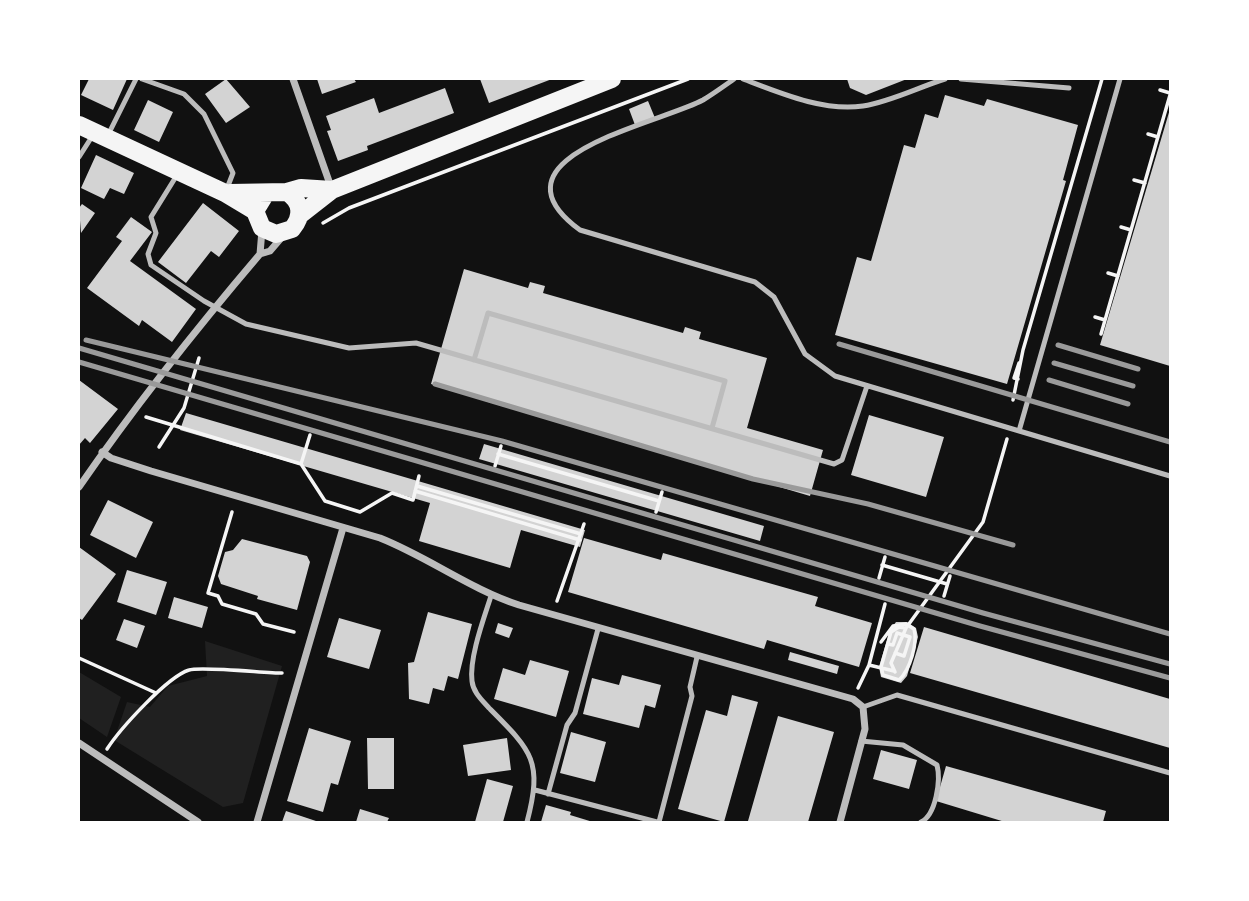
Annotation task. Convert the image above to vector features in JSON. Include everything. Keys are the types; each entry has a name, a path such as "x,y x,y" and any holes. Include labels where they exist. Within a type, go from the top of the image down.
{"main road":[{"path":"93,132 225,193 258,219 268,232 285,233 292,229 300,215 332,190 612,79"},
{"path":"225,193 266,193 272,190 287,192 301,187 332,190"},
{"path":"287,192 297,201 300,215"},
{"path":"258,219 266,193"}],"street":[{"path":"293,79 332,190"},
{"path":"258,219 260,254"},
{"path":"79,487 102,452 215,306 260,254 270,251 285,233"},
{"path":"102,452 111,458 402,547 491,596 598,629 853,699 863,708 865,719 840,822"},
{"path":"257,822 342,527"},
{"path":"79,743 198,822"}],"lane":[{"path":"79,157 93,132 136,79"},
{"path":"142,79 184,94 204,114 233,173 225,193"},
{"path":"734,79 702,100 586,146 567,158 553,175 550,197 560,215 580,230 755,282 774,297 805,354 835,376 1170,476"},
{"path":"743,79 786,95 836,106 864,106 945,79"},
{"path":"961,79 1069,88"},
{"path":"1019,432 1120,79"},
{"path":"178,172 152,217 156,233 148,254 152,265 246,324 349,348 416,342 834,464 842,460 867,386"},
{"path":"474,360 488,313 646,358 725,381 712,428"},
{"path":"491,596 472,670 472,683 477,695 520,740 532,760 536,790 527,822"},
{"path":"548,794 567,725 575,713 598,629"},
{"path":"536,790 658,822 692,696 690,687 697,657"},
{"path":"863,708 897,695 1170,773"},
{"path":"861,741 903,745 937,765 939,774 931,811 921,822"}],"path":[{"path":"362,203 688,79"},
{"path":"1011,413 1023,350 1102,79"},
{"path":"1101,334 1170,94 1160,90"},
{"path":"1148,134 1158,137"},
{"path":"1134,180 1145,183"},
{"path":"1121,227 1131,230"},
{"path":"1108,273 1118,276"},
{"path":"1095,317 1105,320"},
{"path":"159,447 184,408 199,358"},
{"path":"132,413 301,464 325,501 360,512 392,494 412,500 419,476"},
{"path":"869,665 895,672 891,663 906,628 984,523 1005,453 1009,426"},
{"path":"301,464 310,435"},
{"path":"495,466 501,446"},
{"path":"498,454 659,501"},
{"path":"416,489 581,534"},
{"path":"416,489 580,540"},
{"path":"656,512 662,492"},
{"path":"323,508 325,501"},
{"path":"232,512 208,593 218,596 222,604 256,614 263,624 294,632"},
{"path":"552,615 584,524"},
{"path":"879,578 885,557"},
{"path":"883,565 947,584"},
{"path":"944,596 950,576"},
{"path":"853,699 878,641 886,604"},
{"path":"878,641 892,626 906,624 914,629 916,637 905,674 899,680 890,680 883,675 881,667 895,628 906,628"},
{"path":"878,641 893,645 897,633 910,637 904,656 894,653"},
{"path":"79,658 156,693"},
{"path":"101,758 114,737 156,693 190,669 282,673"}],"shaded area":[{"path":"205,641 282,666 243,803 223,807 114,740 127,702 150,707 168,686 207,676"},
{"path":"79,672 121,697 107,737 79,718"}],"building":[{"path":"89,79 127,79 113,110 81,95"},
{"path":"226,79 250,107 226,123 205,94"},
{"path":"317,79 354,79 356,82 322,94"},
{"path":"480,79 552,79 489,103"},
{"path":"847,79 907,79 866,95 850,88"},
{"path":"445,88 454,113 367,146 368,150 338,161 327,131 331,130 326,116 374,98 379,113"},
{"path":"945,95 984,106 987,99 1078,125 1063,180 1066,181 1007,384 835,335 857,257 871,261 904,145 915,148 925,114 938,118"},
{"path":"148,100 173,112 159,142 134,130"},
{"path":"648,101 655,118 635,125 629,109"},
{"path":"1170,109 1170,366 1100,345"},
{"path":"96,155 134,173 124,194 110,188 104,199 81,188"},
{"path":"203,203 239,231 219,257 211,251 186,283 158,262"},
{"path":"82,204 95,213 81,233 79,208"},
{"path":"131,217 152,232 130,261 196,309 172,342 142,320 139,326 87,288 122,241 116,237"},
{"path":"464,269 528,288 530,282 545,286 543,293 683,333 685,327 701,332 699,339 767,358 747,428 823,450 810,496 431,384"},
{"path":"79,380 118,409 90,443 85,438 79,445"},
{"path":"186,413 585,530 580,547 521,530 510,568 419,541 430,503 180,430"},
{"path":"869,415 944,437 926,497 851,475"},
{"path":"484,444 764,526 760,541 479,459"},
{"path":"108,500 153,522 136,558 90,535"},
{"path":"584,538 661,560 663,553 818,597 815,606 872,623 859,667 767,640 764,649 568,592"},
{"path":"242,539 307,556 310,562 297,610 257,599 258,596 221,584 218,576 225,552 233,550"},
{"path":"79,547 116,574 82,620 79,618"},
{"path":"127,570 167,582 156,615 117,602"},
{"path":"174,597 208,607 202,628 168,618"},
{"path":"428,612 472,624 458,679 448,676 444,691 433,688 429,704 409,699 408,663 414,662"},
{"path":"339,618 381,630 369,669 327,657"},
{"path":"124,619 145,626 137,648 116,640"},
{"path":"896,622 907,622 916,628 918,637 907,676 901,683 881,677 879,667 890,630"},
{"path":"498,623 513,628 509,638 495,633"},
{"path":"924,627 1170,699 1170,748 910,673"},
{"path":"790,652 839,666 837,674 788,660"},
{"path":"530,660 569,671 556,717 494,699 503,668 525,675"},
{"path":"622,675 661,685 655,708 645,705 639,728 583,714 592,678 619,685"},
{"path":"732,695 758,702 724,822 678,809 706,710 727,716"},
{"path":"778,716 834,732 808,822 748,821"},
{"path":"309,728 351,741 338,785 331,783 323,812 287,801"},
{"path":"571,732 606,742 595,782 560,773"},
{"path":"367,738 394,738 394,789 368,789"},
{"path":"507,738 511,770 468,776 463,745"},
{"path":"881,750 917,760 909,789 873,779"},
{"path":"946,766 1106,811 1103,822 1005,822 936,801"},
{"path":"487,779 513,786 503,822 475,822"},
{"path":"546,805 571,812 570,815 593,822 541,822"},
{"path":"360,809 389,818 387,822 356,822"},
{"path":"286,811 319,822 282,822"}],"railway":[{"path":"86,340 502,441 1170,634"},
{"path":"839,344 1170,442"},
{"path":"1058,345 1138,369"},
{"path":"79,348 983,613 1170,664"},
{"path":"79,362 980,626 1170,678"},
{"path":"1054,363 1133,386"},
{"path":"1049,380 1128,404"},
{"path":"435,384 753,479 868,504 1013,545"}]}
